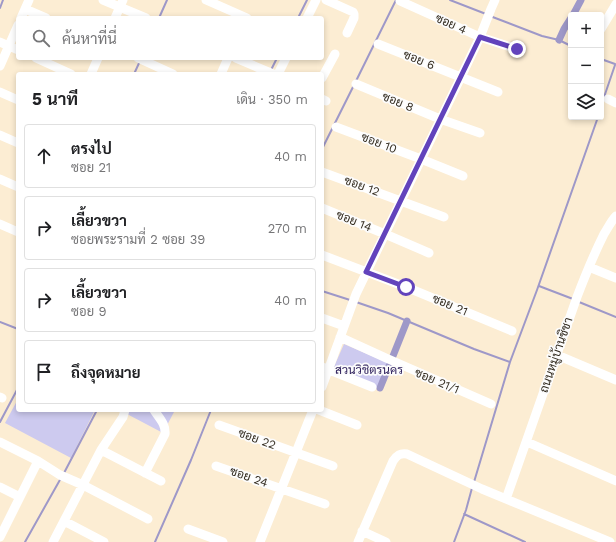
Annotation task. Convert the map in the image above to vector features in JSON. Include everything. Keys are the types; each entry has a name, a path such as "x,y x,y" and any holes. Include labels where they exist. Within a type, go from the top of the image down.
{"street":[{"path":"103,0 121,4 142,16"},
{"path":"206,0 242,16"},
{"path":"308,16 316,0"},
{"path":"326,0 354,14 354,18 347,32"},
{"path":"372,387 325,369 340,337 351,306 366,272 480,37 495,0"},
{"name":"ซอย 4","path":"400,1 480,37 517,49"},
{"path":"22,16 27,4 43,16"},
{"path":"116,16 121,4"},
{"path":"604,24 616,4"},
{"path":"0,66 4,44 16,28"},
{"path":"4,44 16,49"},
{"name":"ซอย 6","path":"378,44 498,92"},
{"path":"324,74 335,54"},
{"path":"40,60 67,72"},
{"path":"92,72 97,60"},
{"path":"141,60 168,72"},
{"path":"222,72 227,60"},
{"path":"241,60 268,72"},
{"path":"279,72 285,60"},
{"name":"ซอย 8","path":"356,84 440,119 480,133"},
{"path":"0,92 16,99"},
{"name":"ซอย 10","path":"336,127 463,176"},
{"path":"0,135 16,142"},
{"name":"ซอย 12","path":"324,173 444,217"},
{"path":"0,179 16,186"},
{"name":"ซอย 14","path":"324,209 430,253"},
{"name":"ถนนหมู่บ้านชิชา","path":"506,499 577,297 608,227 616,216"},
{"path":"0,224 16,231"},
{"name":"ซอย 21","path":"324,256 406,287 512,331"},
{"path":"589,267 616,278"},
{"path":"324,319 344,326"},
{"name":"ซอย 21/1","path":"340,337 491,404"},
{"path":"556,355 616,380"},
{"path":"53,542 101,450 123,417 124,412"},
{"path":"145,473 165,434 166,429 155,412"},
{"path":"260,542 312,412"},
{"path":"324,412 357,425"},
{"name":"ซอย 22","path":"219,425 332,466"},
{"path":"0,442 38,461 64,477 83,485 148,519"},
{"path":"527,442 616,481"},
{"path":"101,450 161,481"},
{"path":"358,542 393,461 398,454 402,453 482,489 610,542"},
{"path":"1,534 38,461"},
{"name":"ซอย 24","path":"216,466 325,504"},
{"path":"0,487 20,498"},
{"path":"64,521 104,542"},
{"path":"188,529 223,542"},
{"path":"362,531 386,542"}],"green space":[{"name":"สวนวิชิตรนคร","path":"344,344 388,363 377,388 333,369"},
{"path":"16,403 16,412 94,412 71,458 5,423"},
{"path":"128,412 174,412 163,433 127,414"}],"waterway":[{"path":"0,8 3,0"},
{"path":"160,16 167,0"},
{"path":"299,16 307,0"},
{"path":"356,81 396,0"},
{"path":"450,0 486,14"},
{"path":"575,12 581,0"},
{"path":"490,16 568,44"},
{"path":"559,40 568,23"},
{"path":"272,68 276,60"},
{"path":"604,60 615,64"},
{"path":"135,72 140,61"},
{"path":"604,97 615,65"},
{"path":"324,145 354,85"},
{"path":"356,302 388,313 474,349 510,362 597,120"},
{"path":"539,286 573,299"},
{"path":"324,292 350,300"},
{"path":"579,302 616,317"},
{"path":"393,356 407,321"},
{"path":"0,322 16,328"},
{"path":"474,482 510,362"},
{"path":"380,388 389,366"},
{"path":"0,422 16,392"},
{"path":"64,473 96,412"},
{"path":"155,542 210,412"},
{"path":"25,542 61,478"},
{"path":"454,542 466,510 472,488"},
{"path":"464,514 525,542"}],"route":[{"path":"406,287 366,272 480,37 517,49"}]}
